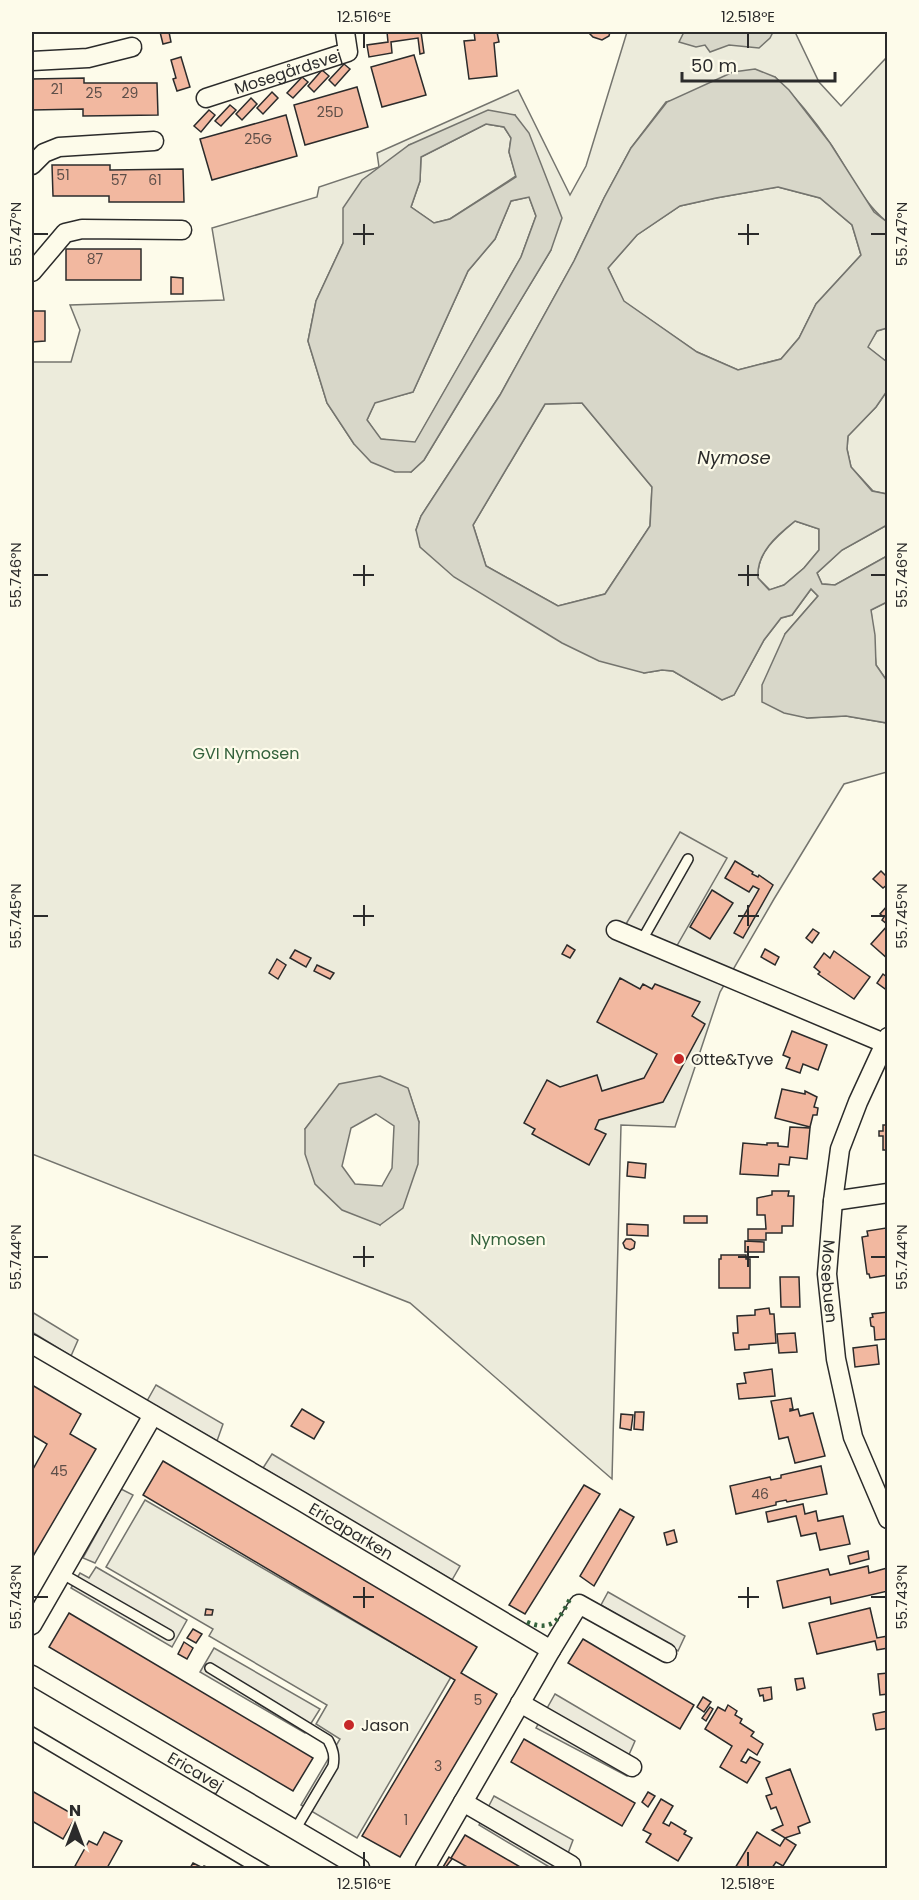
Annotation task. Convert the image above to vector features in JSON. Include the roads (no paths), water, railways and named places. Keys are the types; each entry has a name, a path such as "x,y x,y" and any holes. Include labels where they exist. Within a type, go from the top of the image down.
{"street":[{"name":"Mosegårdsvej","path":"206,98 348,52 345,32"},
{"path":"32,61 88,58 132,47"},
{"path":"32,165 44,153 58,147 154,141"},
{"path":"32,272 65,233 82,229 182,230"},
{"name":"Mosebuen","path":"616,930 886,1040 840,1149 827,1274 836,1359 853,1437 888,1519"},
{"path":"833,1201 888,1193"},
{"name":"Ericaparken","path":"32,1344 551,1650"},
{"path":"32,1625 153,1416"},
{"path":"425,1869 579,1604 667,1653"},
{"name":"Ericavej","path":"32,1675 360,1869"},
{"path":"520,1703 632,1767"},
{"path":"463,1802 571,1865"}],"lane":[{"path":"642,940 688,859"},
{"path":"61,1573 169,1635"},
{"path":"210,1668 328,1740 333,1748 333,1767 295,1831"}],"water":[{"path":"684,32 773,32 759,48 729,45 710,52 705,45 696,47 679,42"},
{"name":"Nymose","path":"755,69 775,77 789,90 830,143 874,212 887,222 887,328 877,331 868,347 887,362 887,391 876,407 848,436 847,449 851,467 872,491 887,494 887,525 842,550 817,573 822,584 835,585 887,556 887,602 871,610 876,665 887,681 887,723 846,716 807,718 784,713 762,702 762,685 785,634 818,596 811,589 792,615 781,618 764,640 734,695 722,700 673,671 644,673 599,661 562,643 454,577 420,547 416,530 421,516 500,395 574,261 631,148 667,102 733,72","holes":["778,187 820,198 852,225 861,255 816,304 799,338 781,359 738,370 697,352 624,301 608,268 637,235 680,206","582,403 652,487 650,526 605,594 558,606 486,566 473,525 545,404","795,521 819,529 819,550 804,568 784,585 769,590 758,578 758,569 764,553 775,539"]},
{"path":"488,110 515,115 529,133 562,218 551,250 424,460 411,472 395,472 371,462 354,444 327,403 308,341 316,301 343,243 343,208 362,180 409,145","holes":["486,124 504,127 511,138 509,152 516,177 450,219 434,223 411,207 420,181 421,157","529,197 536,216 521,257 415,442 381,439 367,420 375,403 413,392 468,271 495,239 511,201"]},
{"path":"380,1076 408,1088 419,1122 418,1164 403,1208 380,1225 342,1210 315,1184 305,1154 305,1129 339,1084","holes":["376,1114 394,1126 392,1168 382,1186 355,1184 342,1166 351,1128"]}],"tram line":[{"path":"32,1726 272,1868"},
{"path":"32,1741 246,1868"}],"place":[{"name":"Otte&Tyve","path":"679,1059"},
{"name":"Jason","path":"349,1725"}],"park label":[{"name":"GVI Nymosen","path":"246,753"},
{"name":"Nymosen","path":"508,1239"}]}
